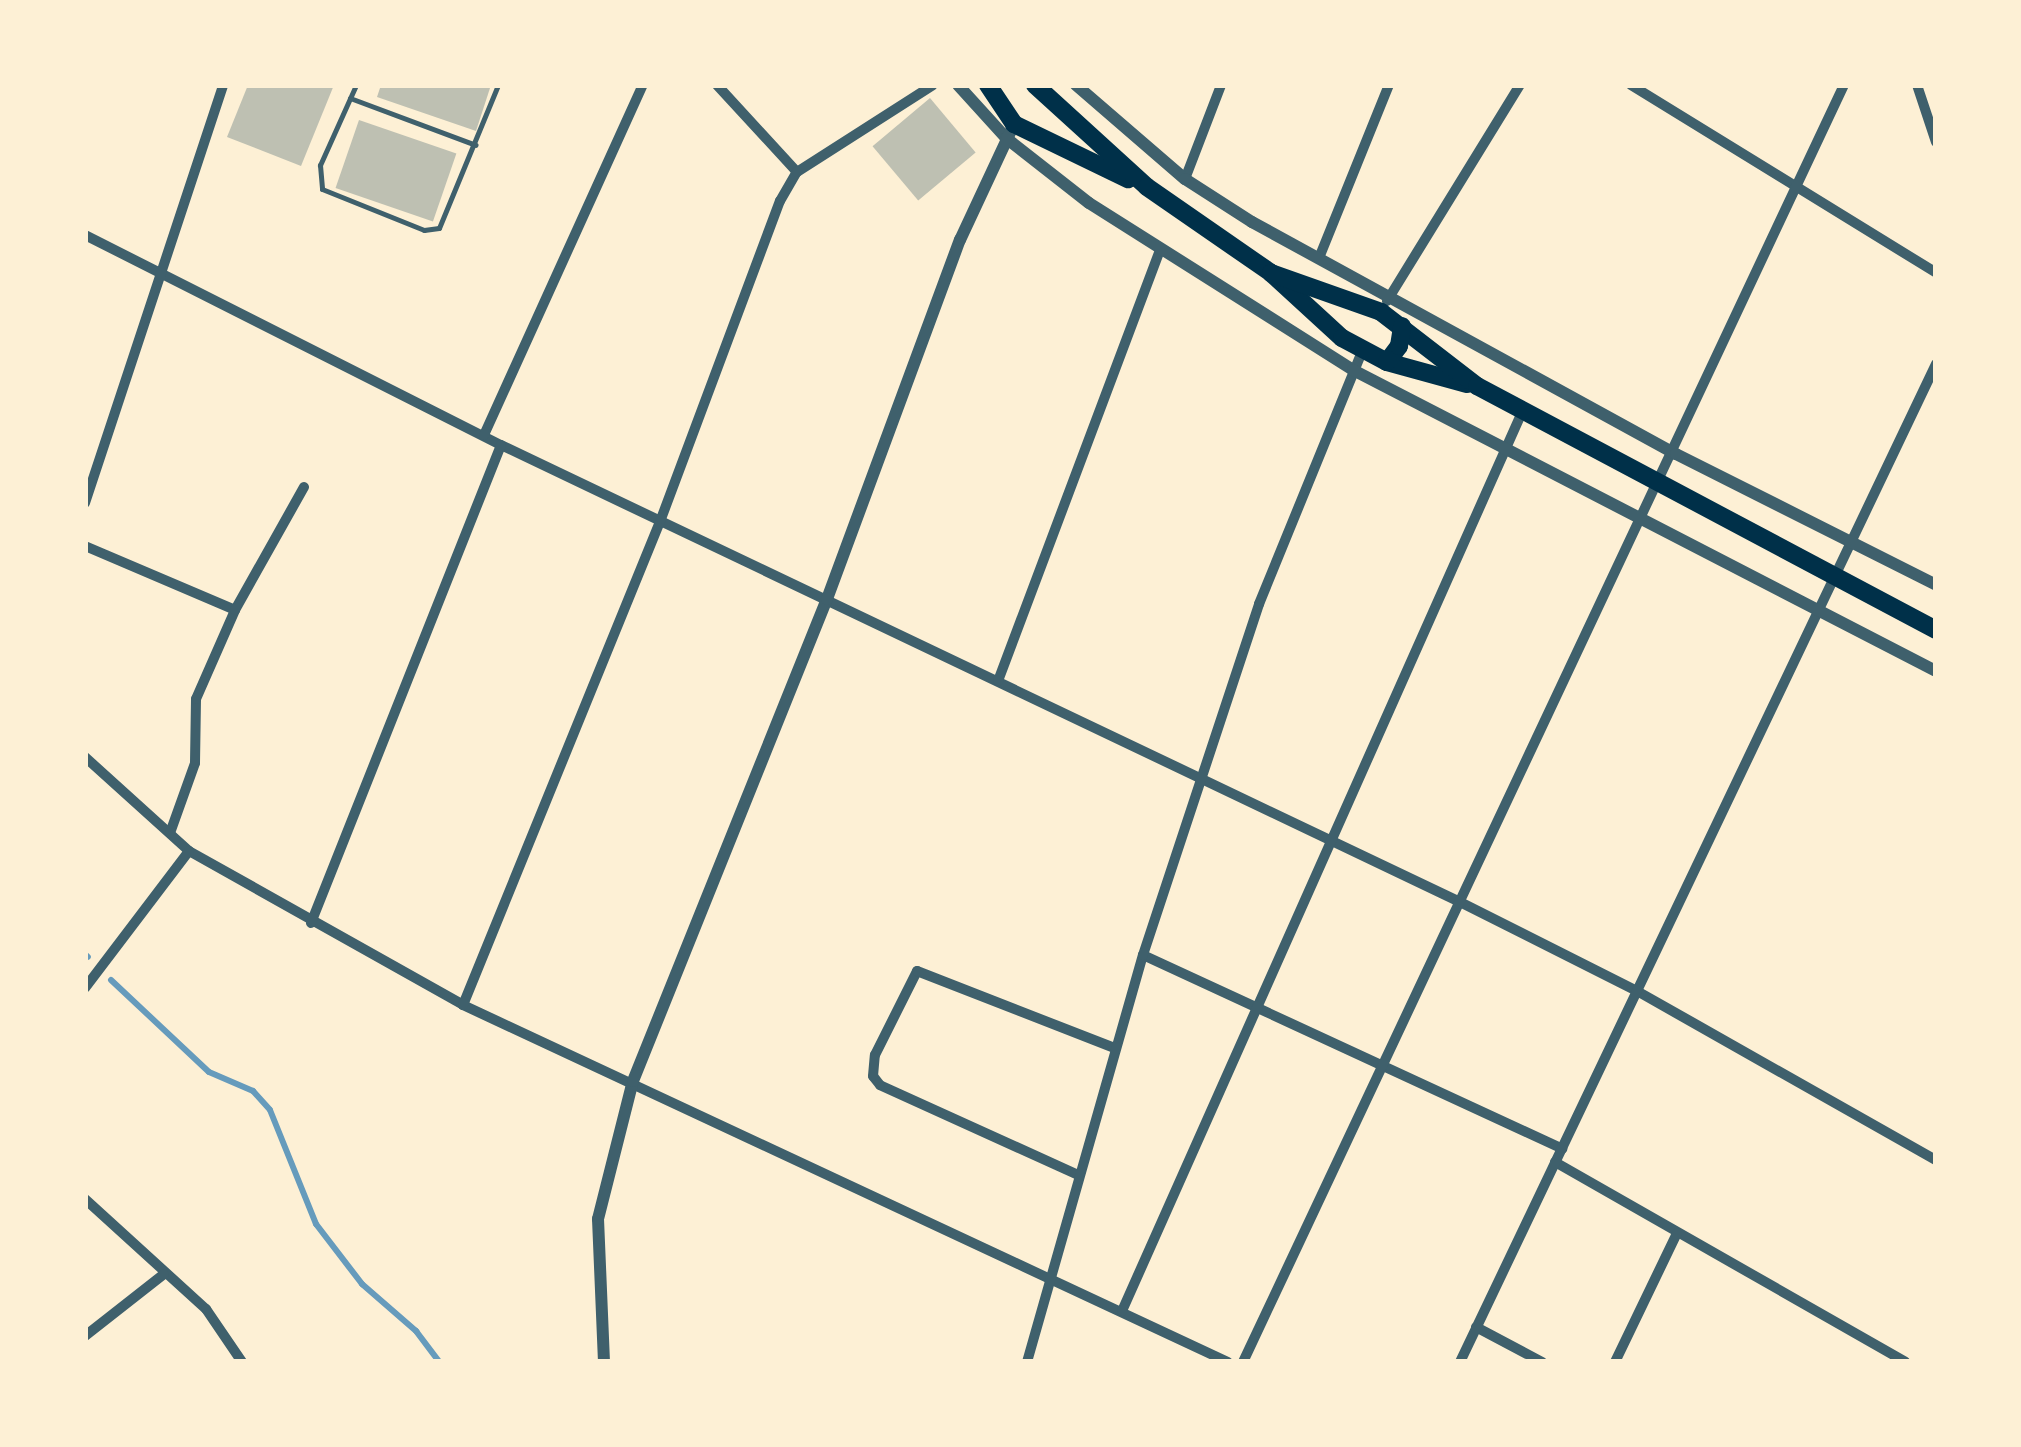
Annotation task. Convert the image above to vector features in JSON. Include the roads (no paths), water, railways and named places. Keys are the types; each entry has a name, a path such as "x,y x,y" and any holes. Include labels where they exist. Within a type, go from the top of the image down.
{"main road":[{"path":"1035,85 1147,187 1271,273 1336,333 1362,351 1387,362 1477,386"},
{"path":"992,90 1010,131 1043,141 1147,187"},
{"path":"1043,141 1066,114"},
{"path":"1271,273 1358,304 1385,306 1402,326 1477,386 1936,630"},
{"path":"1336,333 1344,312 1358,304"},
{"path":"1387,362 1399,346 1402,326"}],"street":[{"path":"85,503 223,85"},
{"path":"484,435 643,85"},
{"path":"718,85 797,172"},
{"path":"462,1005 661,518 766,229 797,172 934,85"},
{"path":"958,85 1160,250 1353,370 1817,606 1936,671"},
{"path":"1076,85 1185,178 1319,258 1385,306 1936,586"},
{"path":"1185,178 1221,85"},
{"path":"1319,258 1389,85"},
{"path":"1385,306 1520,85"},
{"path":"1631,85 1936,274"},
{"path":"1243,1362 1676,454 1844,85"},
{"path":"1917,85 1936,142"},
{"path":"604,1362 598,1219 633,1081 827,599 960,240 1010,131"},
{"path":"85,234 501,445 1460,902 1637,991 1936,1160"},
{"path":"998,681 1160,250"},
{"path":"1027,1362 1076,1174 1143,955 1259,604 1362,351"},
{"path":"1460,1362 1817,606 1936,364"},
{"path":"1122,1311 1522,412"},
{"path":"311,923 501,445"},
{"path":"170,834 195,763 196,699 235,610 304,487"},
{"path":"85,546 235,610"},
{"path":"85,757 189,851 462,1005 633,1081 1228,1362"},
{"path":"85,988 189,851"},
{"path":"1143,955 1562,1149"},
{"path":"1076,1174 880,1085 873,1076 874,1055 911,974 932,973 1115,1048"},
{"path":"1555,1162 1905,1362"},
{"path":"85,1199 206,1309 242,1362"},
{"path":"1615,1362 1676,1233"},
{"path":"85,1336 164,1274"},
{"path":"1476,1327 1542,1362"}],"lane":[{"path":"356,85 320,165 322,189 424,230 439,228 498,85"},
{"path":"350,98 476,145"}],"waterway":[{"path":"85,954 88,957"},
{"path":"111,980 209,1072 253,1091 270,1110 316,1224 362,1284 416,1331 439,1362"}]}
